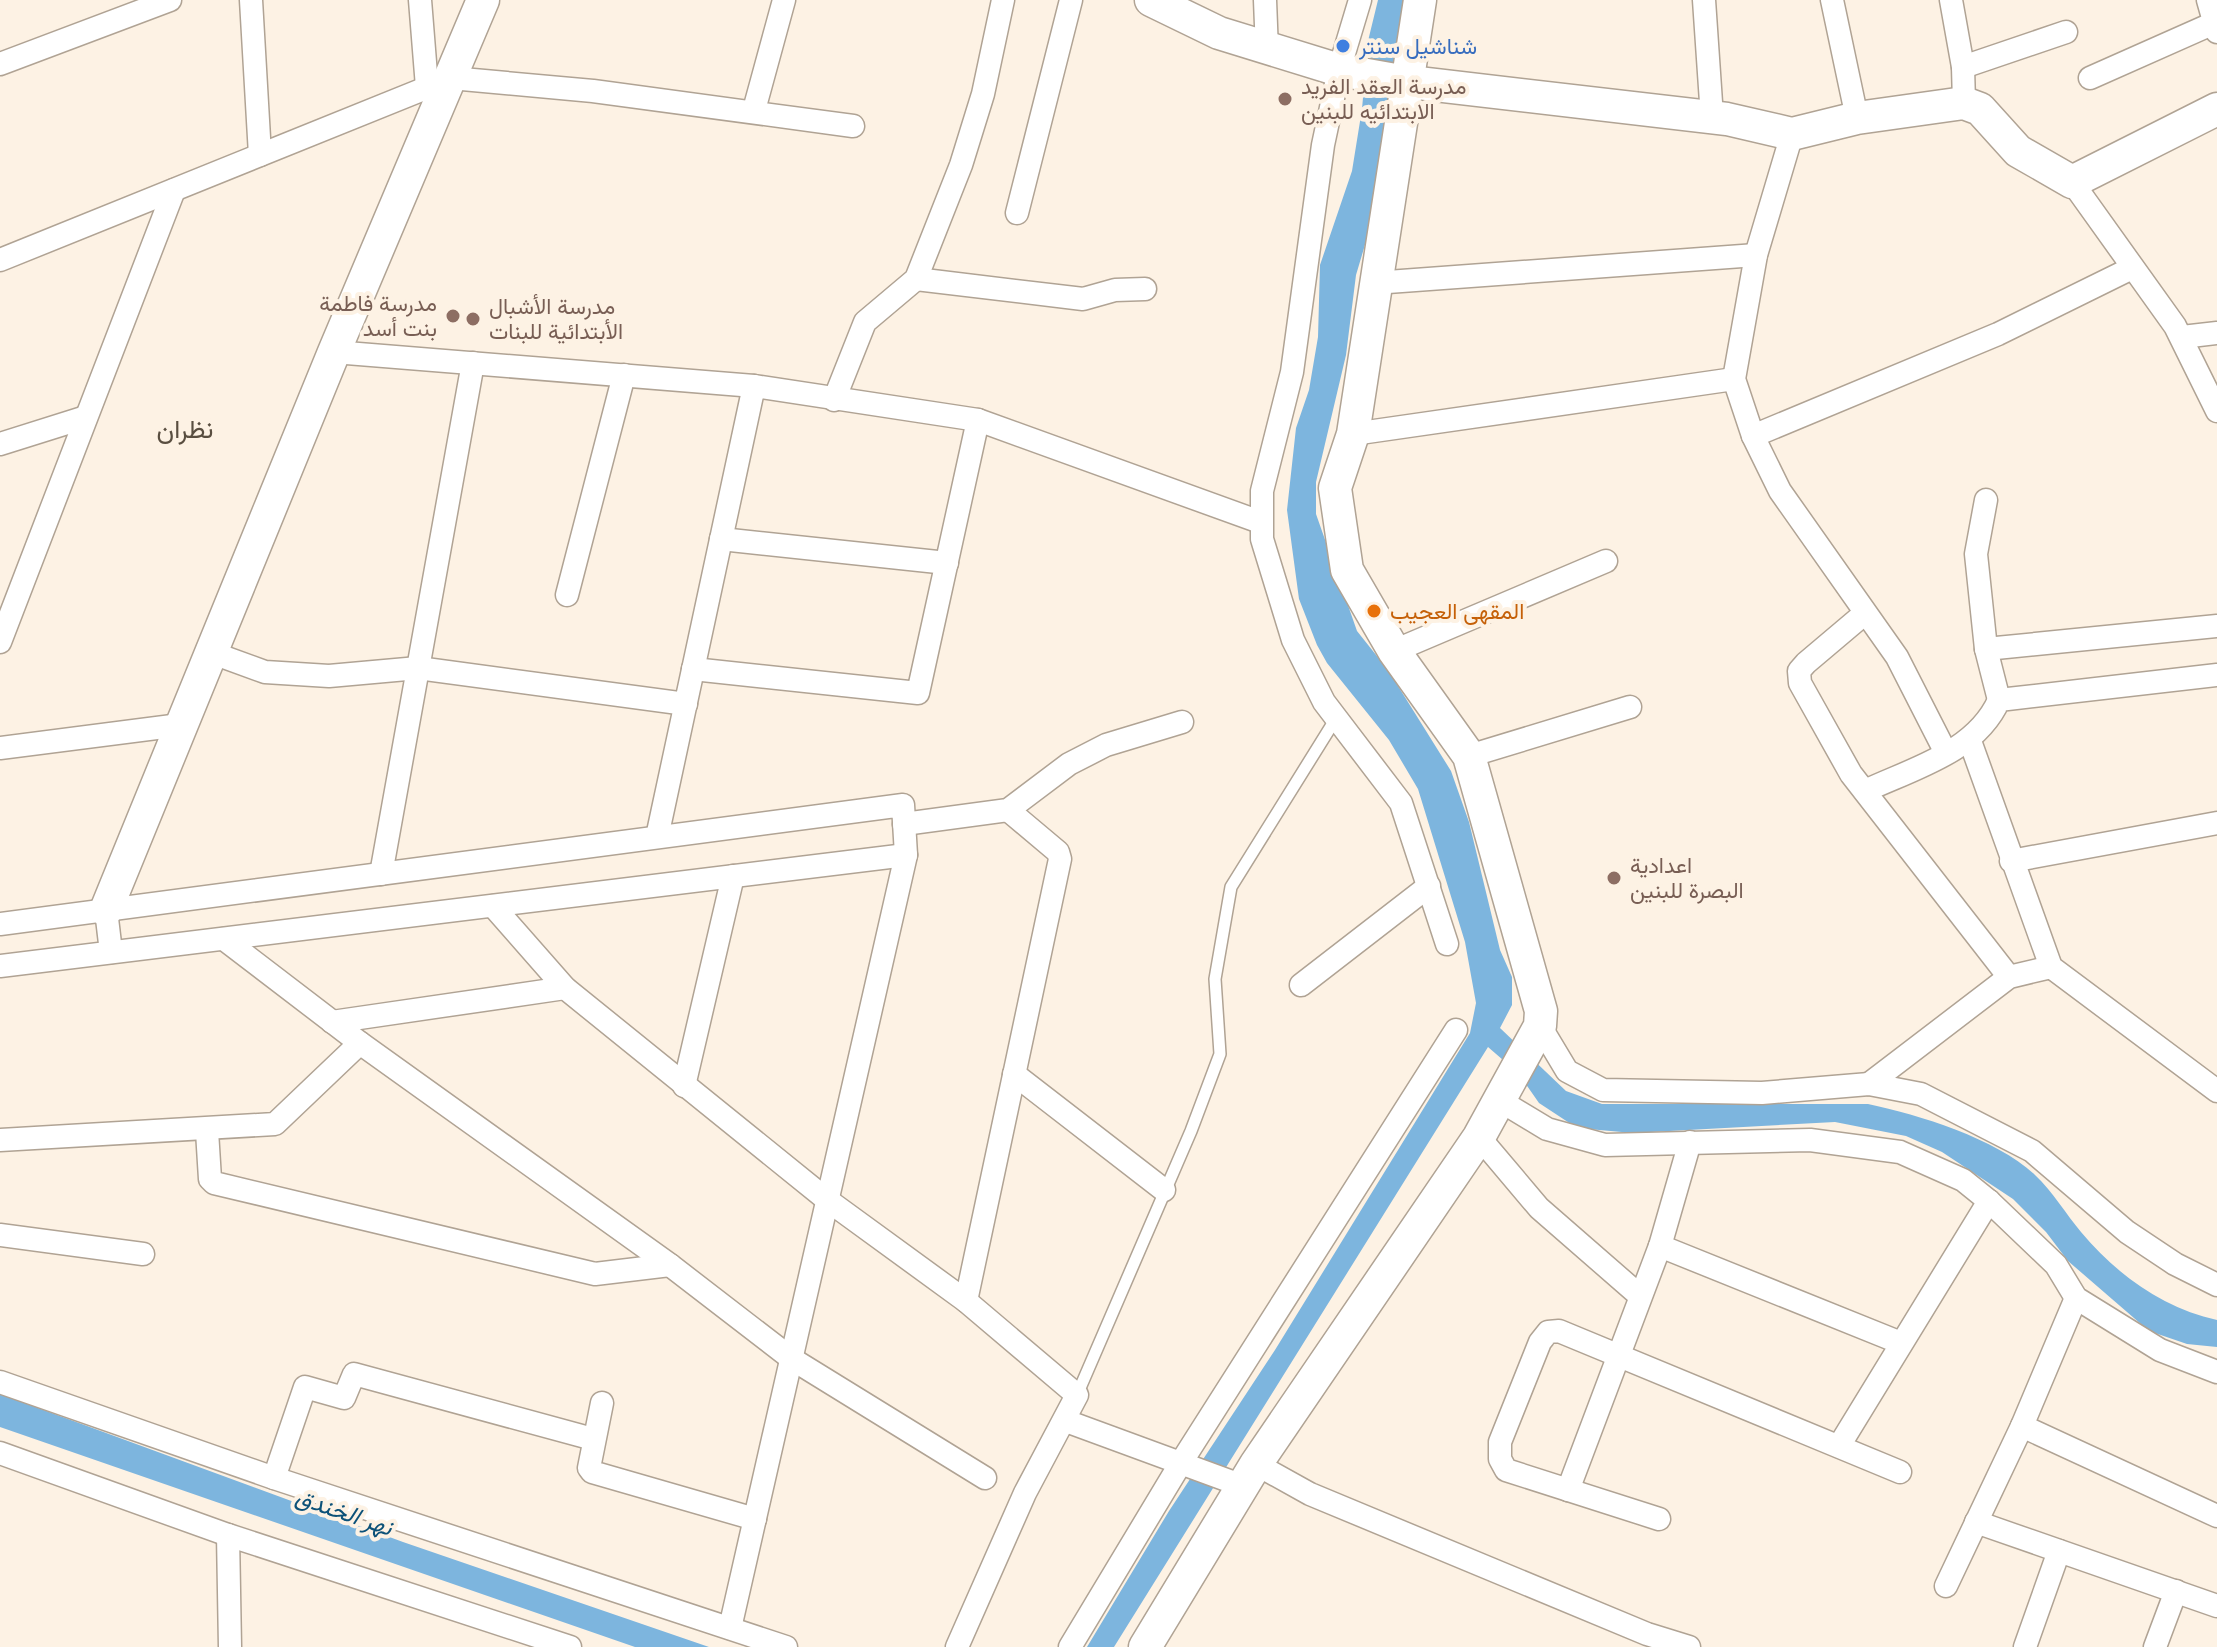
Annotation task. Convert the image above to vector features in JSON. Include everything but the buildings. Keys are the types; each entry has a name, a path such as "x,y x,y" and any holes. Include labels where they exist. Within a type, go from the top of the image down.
{"street":[{"path":"0,64 170,0"},
{"path":"251,0 260,155"},
{"path":"420,0 439,82"},
{"path":"111,952 106,910 334,352 439,82 483,0"},
{"path":"754,110 784,0"},
{"path":"834,400 865,322 916,279 974,123 1003,0"},
{"path":"1017,213 1071,0"},
{"path":"1151,0 1219,33 1267,51 1343,70 1405,82 1712,117 1792,134 1857,118 1964,103 1980,109 2018,151 2072,182 2182,337 2217,411"},
{"path":"1265,0 1267,51"},
{"path":"1360,0 1323,145 1292,372 1262,491 1260,522 1273,583 1293,640 1335,720 1382,774 1401,803 1447,944"},
{"path":"1145,1647 1244,1477 1479,1137 1536,1034 1541,1011 1469,756 1394,651 1347,570 1335,488 1353,434 1420,0"},
{"path":"1704,0 1712,117"},
{"path":"1832,0 1857,118"},
{"path":"1951,0 1963,67 1964,103"},
{"path":"2090,78 2216,28 2208,0"},
{"path":"1963,67 2066,32"},
{"path":"0,260 439,82 754,110 853,126"},
{"path":"2072,182 2217,109"},
{"path":"1792,134 1756,255 1734,379 1753,436 1780,491 1897,657 1946,753"},
{"path":"0,642 174,190"},
{"path":"1374,283 1756,255"},
{"path":"1753,436 1998,334 2132,268"},
{"path":"916,279 1083,299 1115,290 1145,289"},
{"path":"2182,337 2217,333"},
{"path":"334,352 754,386 978,420 1260,522"},
{"path":"381,874 473,363"},
{"path":"567,595 624,375"},
{"path":"1353,434 1734,379"},
{"path":"657,837 754,386"},
{"path":"0,444 86,417"},
{"path":"693,669 918,693 978,420"},
{"path":"1865,791 1970,741 1989,722 1999,700 1986,649 1976,554 1986,500"},
{"path":"721,539 947,563"},
{"path":"1394,651 1606,561"},
{"path":"1864,614 1799,671 1800,683 1851,774 2009,977"},
{"path":"1986,649 2217,626"},
{"path":"210,652 278,673 329,676 418,668 686,704"},
{"path":"1999,700 2217,675"},
{"path":"1469,756 1630,707"},
{"path":"0,924 657,837 904,814 1008,810 1069,764 1106,745 1182,722"},
{"path":"0,748 180,725"},
{"path":"1970,741 2051,967 2213,1082"},
{"path":"966,1301 1060,859 1058,852 1008,810"},
{"path":"730,1628 906,855 904,814"},
{"path":"2011,861 2217,823"},
{"path":"0,966 906,855"},
{"path":"684,1086 733,876"},
{"path":"1301,985 1429,886"},
{"path":"493,906 565,988 826,1199 966,1301 1077,1395 1066,1421 1025,1493 957,1647"},
{"path":"224,939 360,1043 670,1265 792,1359 985,1478"},
{"path":"1869,1084 2009,977 2051,967"},
{"path":"332,1022 565,988"},
{"path":"1070,1647 1456,1030"},
{"path":"1536,1034 1567,1071 1603,1090 1762,1093 1869,1084 1921,1094 2032,1151 2127,1232 2175,1264 2217,1285"},
{"path":"0,1140 207,1131 278,1122 360,1043"},
{"path":"1014,1074 1164,1190"},
{"path":"1505,1088 1547,1129 1605,1145 1810,1140 1900,1152 1963,1180 1989,1201 2056,1265 2076,1298 2160,1350 2217,1372"},
{"path":"207,1131 210,1179 214,1183 597,1275 670,1265"},
{"path":"1479,1137 1539,1208 1640,1296"},
{"path":"1568,1490 1660,1246 1690,1142"},
{"path":"1839,1446 1989,1201"},
{"path":"0,1235 143,1254"},
{"path":"1660,1246 1901,1343"},
{"path":"1946,1586 2022,1426 2076,1298"},
{"path":"1659,1519 1506,1470 1500,1459 1500,1442 1540,1342 1548,1332 1559,1331 1900,1472"},
{"path":"274,1478 305,1387 344,1398 354,1374 593,1439"},
{"path":"0,1382 274,1478 786,1647"},
{"path":"602,1403 593,1439 589,1468 592,1472 755,1519"},
{"path":"1066,1421 1186,1462 1310,1494 1647,1634 1689,1647"},
{"path":"2022,1426 2217,1516"},
{"path":"0,1453 228,1535 570,1647"},
{"path":"1976,1522 2217,1606"},
{"path":"228,1535 230,1647"},
{"path":"2025,1647 2059,1551"},
{"path":"2155,1647 2176,1591"}],"lane":[{"path":"1077,1395 1220,1054 1215,979 1231,887 1335,720"}],"water":[{"path":"1378,0 1407,0 1376,208 1356,275 1346,355 1316,482 1316,514 1357,631 1388,670 1451,771 1469,822 1500,950 1512,977 1512,1005 1500,1028 1566,1091 1602,1104 1868,1104 1957,1130 2000,1150 2035,1175 2095,1248 2142,1288 2178,1307 2217,1320 2217,1347 2187,1344 2149,1331 2068,1261 2046,1232 2013,1199 1942,1152 1906,1136 1835,1122 1633,1133 1577,1128 1539,1103 1518,1073 1488,1047 1114,1647 1087,1647 1169,1511 1275,1350 1470,1033 1476,1003 1465,942 1418,789 1389,740 1327,663 1317,645 1299,599 1287,510 1296,428 1309,390 1318,337 1320,265 1352,171 1368,41"},
{"path":"0,1394 403,1542 709,1647 635,1647 0,1427"}],"place":[{"name":"شناشيل سنتر","path":"1343,46"},
{"name":"مدرسة العقد الفريد الابتدائيه للبنين","path":"1285,99"},
{"name":"مدرسة فاطمة بنت أسد","path":"453,316"},
{"name":"مدرسة الأشبال الأبتدائية للبنات","path":"473,319"},
{"name":"المقهى العجيب","path":"1374,611"},
{"name":"اعدادية البصرة للبنين","path":"1614,878"}],"district":[{"name":"نظران","path":"185,429"}],"water label":[{"name":"نهر الخندق","path":"344,1512"}]}
